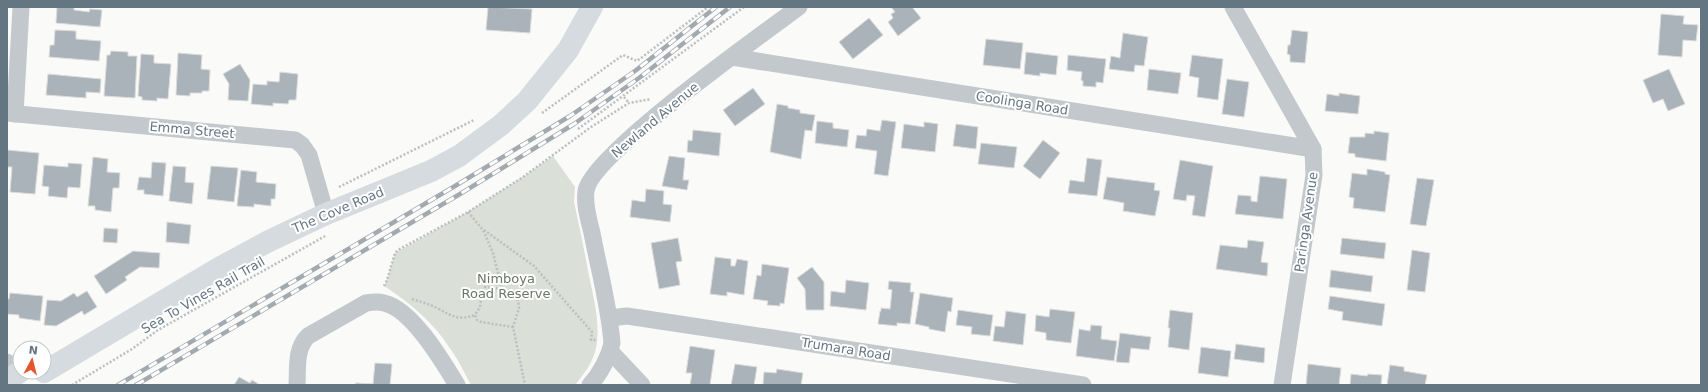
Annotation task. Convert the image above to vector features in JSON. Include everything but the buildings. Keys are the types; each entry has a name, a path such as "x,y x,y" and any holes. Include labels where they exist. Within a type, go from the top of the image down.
{"street":[{"path":"11,114 21,7"},
{"name":"The Cove Road","path":"52,360 269,241 323,205 431,171 459,156 501,125 527,101 568,50 592,7"},
{"name":"Newland Avenue","path":"590,385 595,379 610,351 612,342 610,318 587,205 586,190 588,184 596,172 630,138 732,57 799,7"},
{"name":"Paringa Avenue","path":"1233,7 1313,148 1314,175 1282,385"},
{"name":"Coolinga Road","path":"732,57 1313,148"},
{"name":"Emma Street","path":"11,114 294,140 302,145 309,155 323,205"},
{"path":"297,385 299,350 302,343 308,336 366,303 373,302 385,303 400,311 417,327 437,351 457,385"},
{"name":"Trumara Road","path":"610,318 627,316 1083,385"},
{"path":"610,351 642,385"}],"path":[{"path":"699,7 703,11"},
{"path":"540,114 623,56 637,61 708,7"},
{"path":"578,129 624,97 744,7"},
{"path":"624,97 629,103"},
{"path":"384,286 395,253 468,212 523,178 591,127 629,103 652,98 658,99"},
{"path":"323,205 476,119"},
{"path":"588,122 591,127"},
{"name":"Sea To Vines Rail Trail","path":"72,385 132,349 158,330 327,236 323,205"},
{"path":"468,212 483,230 534,266 592,332 591,340 597,340"},
{"path":"483,230 493,253 502,289"},
{"path":"406,297 432,306 461,319 475,316 480,307 482,292 485,287 502,289 511,293 518,300 519,308 513,327 525,385"},
{"path":"475,316 477,320 481,322 513,327"}],"green space":[{"name":"Nimboya Road Reserve","path":"553,156 575,187 574,202 597,319 598,329 595,353 588,368 575,385 471,385 455,356 436,329 411,306 384,286 395,253 468,212"}],"railway":[{"path":"118,385 455,186 570,116 635,71 716,7"},
{"path":"136,385 460,194 574,124 639,78 730,7"}]}
